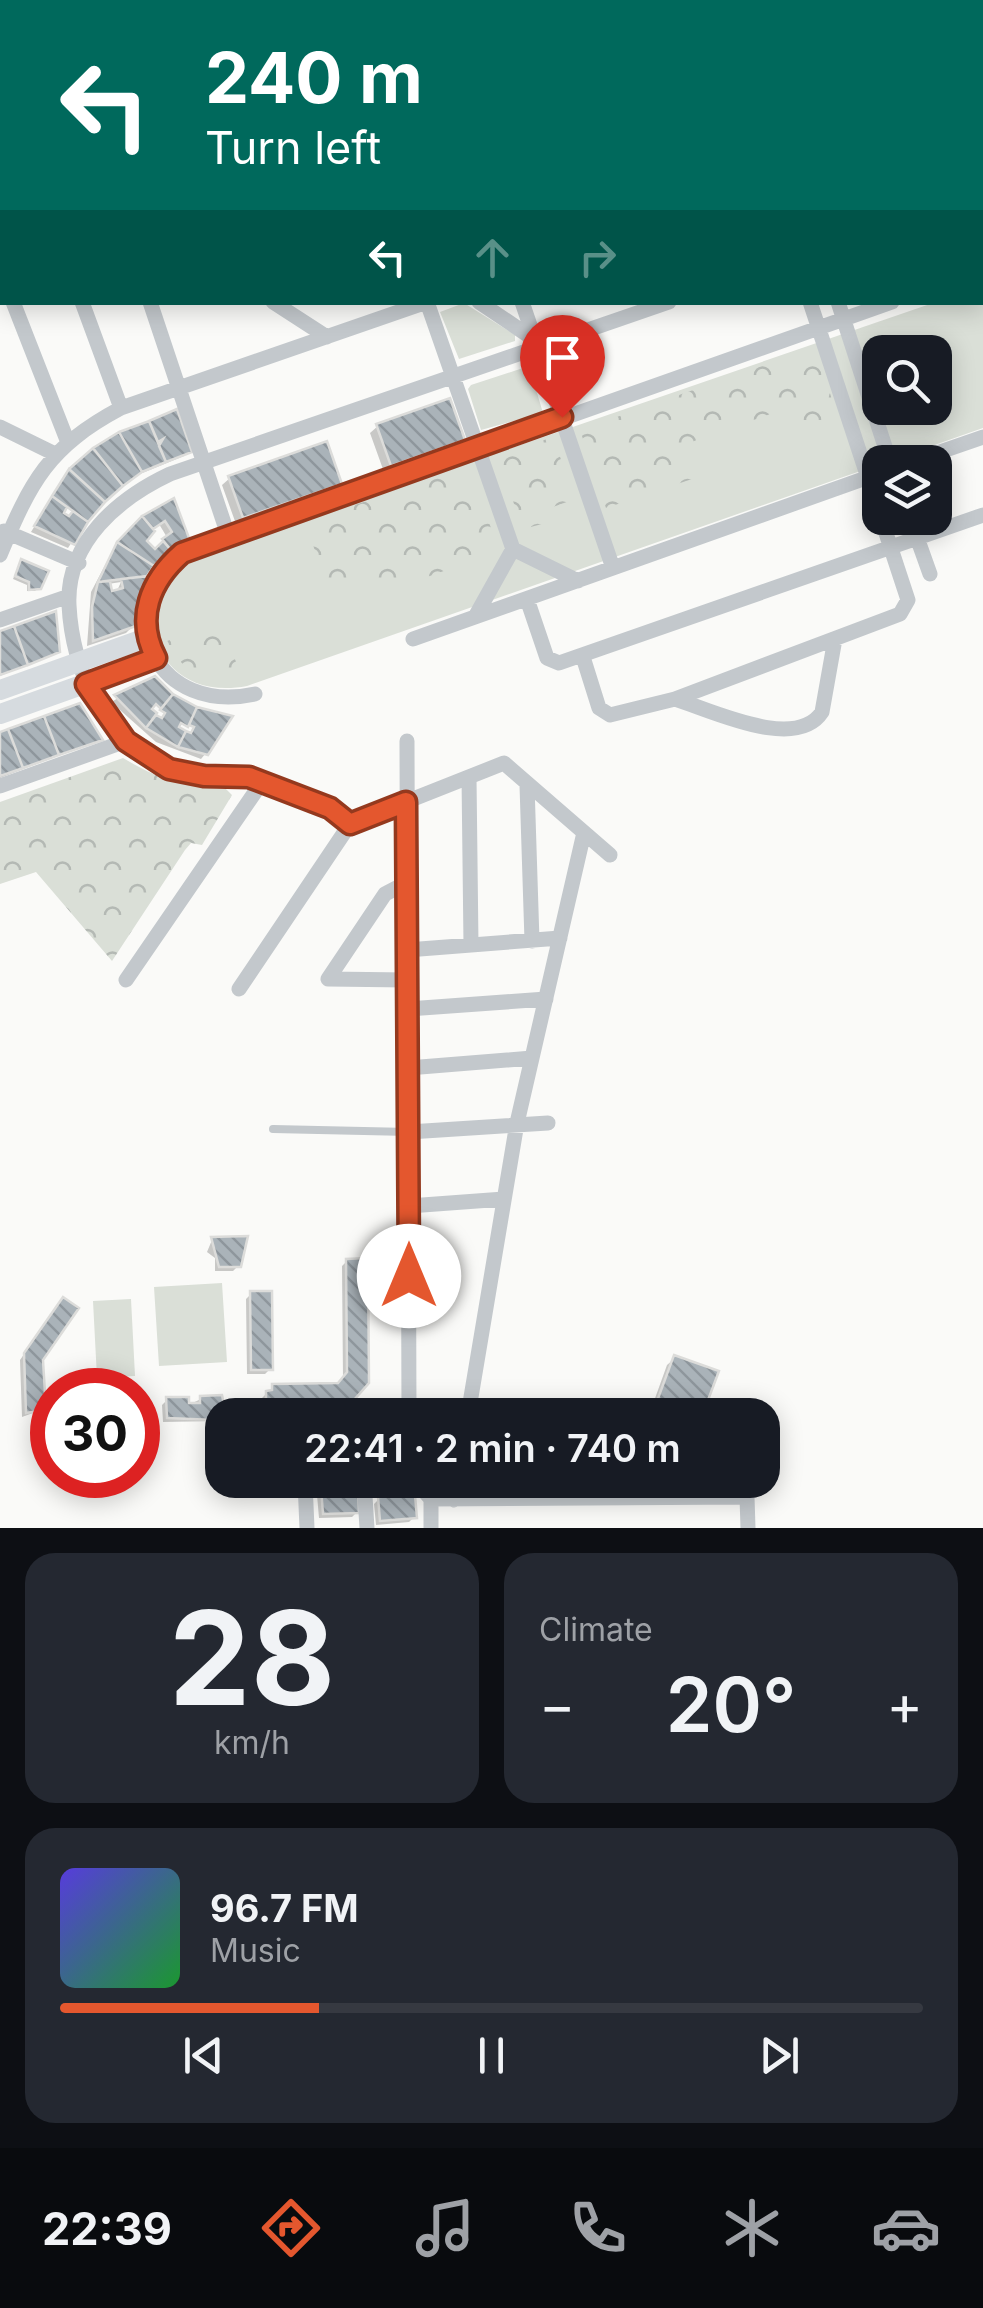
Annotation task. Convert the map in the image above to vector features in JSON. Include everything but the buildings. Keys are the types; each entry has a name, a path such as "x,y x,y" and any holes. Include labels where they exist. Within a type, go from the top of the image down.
{"street":[{"path":"15,305 67,440"},
{"path":"83,305 121,408"},
{"path":"151,305 228,535"},
{"path":"278,305 327,337"},
{"path":"0,555 5,531 36,475 67,440 121,408 327,337 406,305"},
{"path":"428,305 512,549 578,581"},
{"path":"484,305 537,344"},
{"path":"523,305 613,568"},
{"path":"350,824 330,808 262,782 234,774 204,776 169,769 126,741 86,684 77,663 69,596 78,564 98,523 138,489 204,462 659,305"},
{"path":"811,305 862,446"},
{"path":"839,305 884,445"},
{"path":"255,694 230,699 204,696 181,686 156,658 148,638 150,594 162,571 182,553 884,305"},
{"path":"0,427 54,453"},
{"path":"952,448 983,437"},
{"path":"413,639 862,480"},
{"path":"527,599 550,661 583,658 983,516"},
{"path":"5,531 78,564"},
{"path":"583,658 599,708 607,715 676,699 834,639 906,608 888,535"},
{"path":"916,535 930,574"},
{"path":"475,618 512,549"},
{"path":"0,620 69,596"},
{"path":"0,690 148,638"},
{"path":"676,699 778,732 800,726 821,716 834,639"},
{"path":"0,714 156,658"},
{"path":"408,740 409,1398"},
{"path":"0,786 126,741"},
{"path":"239,988 350,824 504,763 583,836 610,855"},
{"path":"469,776 472,945"},
{"path":"126,980 262,782"},
{"path":"527,785 532,940"},
{"path":"471,1398 517,1123 583,836"},
{"path":"406,883 384,894 328,979 408,980"},
{"path":"407,950 560,938"},
{"path":"408,1008 546,999"},
{"path":"408,1068 532,1058"},
{"path":"409,1132 548,1123"},
{"path":"410,1206 504,1199"},
{"path":"431,1528 430,1500 747,1497 748,1528"},
{"path":"305,1498 306,1528"},
{"path":"365,1498 367,1528"}],"lane":[{"path":"273,1129 409,1132"}],"green space":[{"path":"467,305 515,335 515,341 459,359 440,312"},
{"path":"927,305 983,305 983,428 935,445 862,445 862,470 247,686 217,688 192,681 173,668 160,650 155,628 157,604 168,581 189,559"},
{"path":"815,347 837,415 795,430 787,408 683,445 692,479 606,508 580,430"},
{"path":"529,366 543,413 481,430 468,389 471,385"},
{"path":"553,437 575,499 539,512 542,524 523,529 497,456"},
{"path":"469,466 497,545 494,553 374,596 368,581 330,594 305,522"},
{"path":"219,622 243,678 219,680 198,674 181,662 167,641"},
{"path":"123,758 173,781 226,789 232,795 202,845 191,843 185,850 112,961 36,872 0,884 0,802"},
{"path":"222,1283 227,1362 159,1366 154,1287"},
{"path":"131,1299 135,1368 96,1368 93,1301"}],"route":[{"path":"409,1276 406,802 350,824 330,808 249,777 204,776 169,769 126,741 99,709 86,684 156,658 146,620 150,594 162,571 182,553 562,417"}]}
